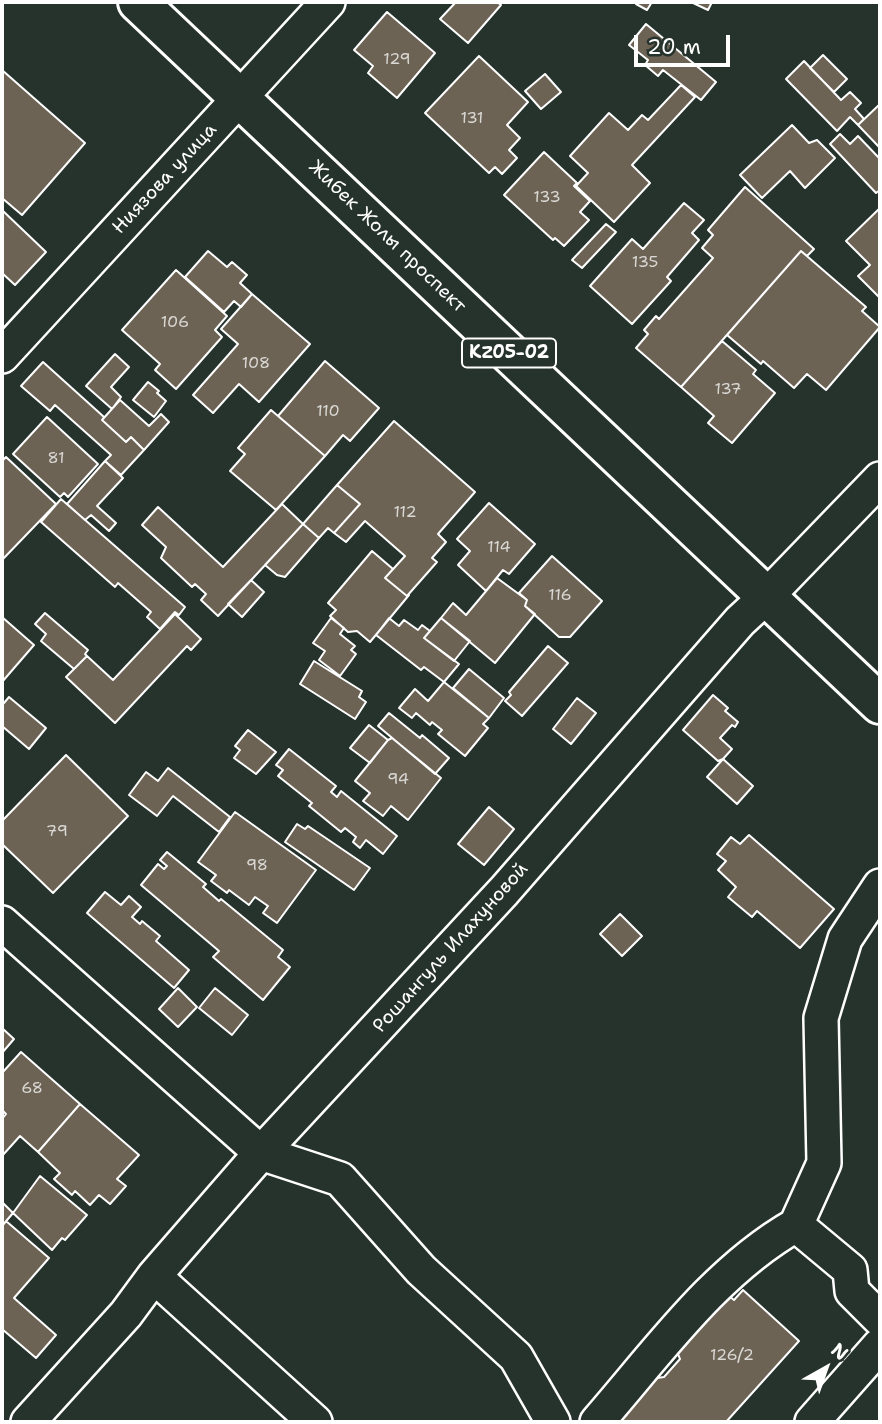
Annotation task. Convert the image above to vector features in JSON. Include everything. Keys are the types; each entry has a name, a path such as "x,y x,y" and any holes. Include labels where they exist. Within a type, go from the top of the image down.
{"highway":[{"name":"Жибек Жолы проспект","path":"138,2 880,704"}],"street":[{"name":"Ниязова улица","path":"2,356 328,2"},
{"name":"Рошангуль Илахуновой","path":"28,1422 126,1314 154,1276 261,1153 504,891 740,621 880,479"},
{"path":"597,1422 713,1289 772,1238 796,1224 824,1163 821,1018 845,939 880,886"},
{"path":"2,923 261,1153 340,1179 421,1270 516,1357 553,1422"},
{"path":"796,1224 850,1270 852,1292 880,1319"},
{"path":"154,1276 315,1422"},
{"path":"812,1422 880,1345"}],"building":[{"path":"456,2 497,2 501,5 468,43 440,19"},
{"path":"652,2 647,10 636,4"},
{"path":"691,2 712,2 708,10"},
{"path":"387,12 435,53 397,98 368,73 373,66 354,50"},
{"path":"646,24 716,82 701,100 663,70 658,76 645,65 648,60 629,45"},
{"path":"823,55 847,79 834,92 810,68"},
{"path":"479,56 528,102 507,125 520,138 509,150 517,158 502,174 495,167 489,173 425,113"},
{"path":"804,61 841,100 850,92 861,103 855,109 864,119 858,125 850,117 837,131 786,79"},
{"path":"2,70 85,143 22,215 2,198"},
{"path":"545,74 561,92 541,109 525,91"},
{"path":"681,85 695,97 632,165 650,183 614,222 576,186 588,173 570,156 609,113 628,130 642,115 648,120"},
{"path":"880,104 880,148 858,125"},
{"path":"792,125 809,143 817,140 835,158 805,188 790,171 762,198 740,175"},
{"path":"840,134 850,144 858,136 880,159 880,190 876,193 830,144"},
{"path":"544,152 577,183 574,186 590,201 580,212 589,220 564,246 555,238 553,240 504,195"},
{"path":"745,187 814,249 807,256 801,251 681,387 636,348 648,334 644,330 656,316 659,319 713,258 702,248 713,235 708,230"},
{"path":"684,203 704,220 692,233 699,240 667,277 671,281 632,324 590,286 632,239 643,249"},
{"path":"880,208 879,297 858,276 870,265 846,241"},
{"path":"2,210 46,252 15,285 2,273"},
{"path":"606,224 616,232 582,268 572,260"},
{"path":"208,251 227,267 232,262 247,275 240,283 252,294 241,307 234,301 224,312 185,277"},
{"path":"801,251 866,307 862,311 880,327 826,390 807,374 794,388 727,335"},
{"path":"176,270 227,316 215,330 222,337 176,389 155,370 160,364 122,330"},
{"path":"252,294 310,344 259,402 239,384 213,413 193,395 238,344 221,329"},
{"path":"722,341 756,370 753,374 775,393 732,443 708,423 714,416 681,387"},
{"path":"115,354 129,367 111,387 121,397 112,409 86,386"},
{"path":"325,361 379,408 350,441 343,435 325,456 278,416"},
{"path":"43,362 104,417 102,420 126,442 131,437 144,450 121,475 105,461 111,455 55,405 50,411 21,386"},
{"path":"148,382 166,401 154,417 133,400"},
{"path":"120,400 149,426 161,414 169,422 144,450 131,437 126,442 102,420"},
{"path":"271,410 325,456 276,510 230,471 245,454 238,448"},
{"path":"47,417 98,464 68,497 64,493 60,497 13,454"},
{"path":"394,421 475,492 438,534 446,542 432,558 437,562 407,596 385,578 405,556 365,521 346,542 334,533 360,504 337,485"},
{"path":"6,457 56,504 2,560 2,461"},
{"path":"105,461 123,478 97,506 116,523 109,531 91,515 85,520 67,504"},
{"path":"337,485 360,504 334,533 328,528 319,538 303,524"},
{"path":"61,499 185,607 179,615 175,612 160,629 147,617 151,612 118,583 115,587 41,522"},
{"path":"489,503 535,544 509,574 503,570 486,591 458,565 470,551 457,539"},
{"path":"282,504 303,524 218,616 201,600 206,594 195,584 192,587 161,558 166,547 142,525 158,507 223,567"},
{"path":"303,524 319,538 285,577 277,575 265,565"},
{"path":"372,551 393,569 385,578 409,595 370,642 357,631 348,632 330,616 336,610 328,603"},
{"path":"552,556 602,601 570,637 559,637 525,606 527,600 519,593"},
{"path":"497,578 527,600 525,606 535,614 495,663 441,618 453,603 466,615"},
{"path":"251,580 264,592 242,617 228,604"},
{"path":"45,613 88,650 85,654 87,656 74,669 41,641 46,634 35,624"},
{"path":"175,614 201,639 191,650 187,646 115,723 66,677 87,656 113,680"},
{"path":"2,617 34,645 2,682"},
{"path":"331,618 344,628 340,634 355,646 351,650 356,654 340,676 319,660 325,651 313,643"},
{"path":"389,618 399,626 404,620 418,630 422,625 430,631 424,638 459,664 444,682 424,667 421,670 376,635"},
{"path":"441,618 470,641 454,661 424,638"},
{"path":"548,646 568,663 522,716 505,701 511,695 509,692"},
{"path":"314,661 362,691 359,697 366,702 355,719 300,684"},
{"path":"469,669 504,698 489,718 453,688"},
{"path":"444,682 489,718 483,724 488,728 465,756 438,734 442,730 432,722 430,725 416,713 412,718 399,708 415,689 428,701"},
{"path":"713,695 728,708 725,711 738,722 720,738 732,749 718,761 683,730"},
{"path":"9,697 46,728 29,749 2,726 2,701 4,703"},
{"path":"577,698 596,713 571,744 553,729"},
{"path":"389,713 420,738 422,735 449,758 435,774 378,726"},
{"path":"369,725 388,740 370,763 350,748"},
{"path":"248,730 276,752 256,774 234,758 240,750 235,746"},
{"path":"392,738 441,778 408,820 391,806 383,816 363,801 370,793 355,781"},
{"path":"289,749 336,786 331,792 337,797 341,791 397,836 383,854 366,840 360,848 353,842 356,837 345,828 341,832 309,806 312,803 278,776 283,770 276,765"},
{"path":"66,755 128,816 53,893 2,844 2,821"},
{"path":"723,759 753,786 737,804 707,777"},
{"path":"168,768 230,817 219,832 173,796 157,816 129,795 146,772 158,781"},
{"path":"489,807 514,829 484,865 458,844"},
{"path":"235,812 316,870 277,923 263,913 268,906 255,897 249,905 229,890 227,893 211,881 216,875 198,862"},
{"path":"297,824 305,829 308,826 370,868 354,890 285,842"},
{"path":"749,835 834,909 800,948 757,911 752,917 728,897 736,887 718,870 726,861 717,854 731,837 740,844"},
{"path":"167,852 206,884 203,887 219,901 221,899 283,950 278,957 290,967 263,1000 213,957 219,951 141,885 158,864 164,869 167,866 160,860"},
{"path":"105,892 121,905 129,896 141,907 132,917 140,924 142,921 160,936 156,941 189,970 174,988 87,913"},
{"path":"620,914 642,936 622,956 600,934"},
{"path":"178,988 197,1007 178,1027 159,1009"},
{"path":"215,988 248,1015 232,1035 199,1008"},
{"path":"2,1028 14,1039 2,1053"},
{"path":"21,1052 80,1104 38,1152 20,1136 2,1156 2,1119 6,1114 2,1110 2,1073"},
{"path":"80,1104 139,1155 117,1179 126,1186 110,1204 99,1195 90,1205 75,1191 72,1195 54,1179 60,1173 38,1152"},
{"path":"40,1176 87,1215 65,1240 62,1238 52,1250 13,1213"},
{"path":"2,1202 13,1213 2,1226"},
{"path":"6,1221 49,1258 14,1298 56,1335 36,1358 2,1329 2,1226"},
{"path":"743,1290 799,1341 726,1422 605,1422 630,1398 657,1378 664,1377 680,1359 678,1354 701,1319 724,1292 734,1300"}]}
